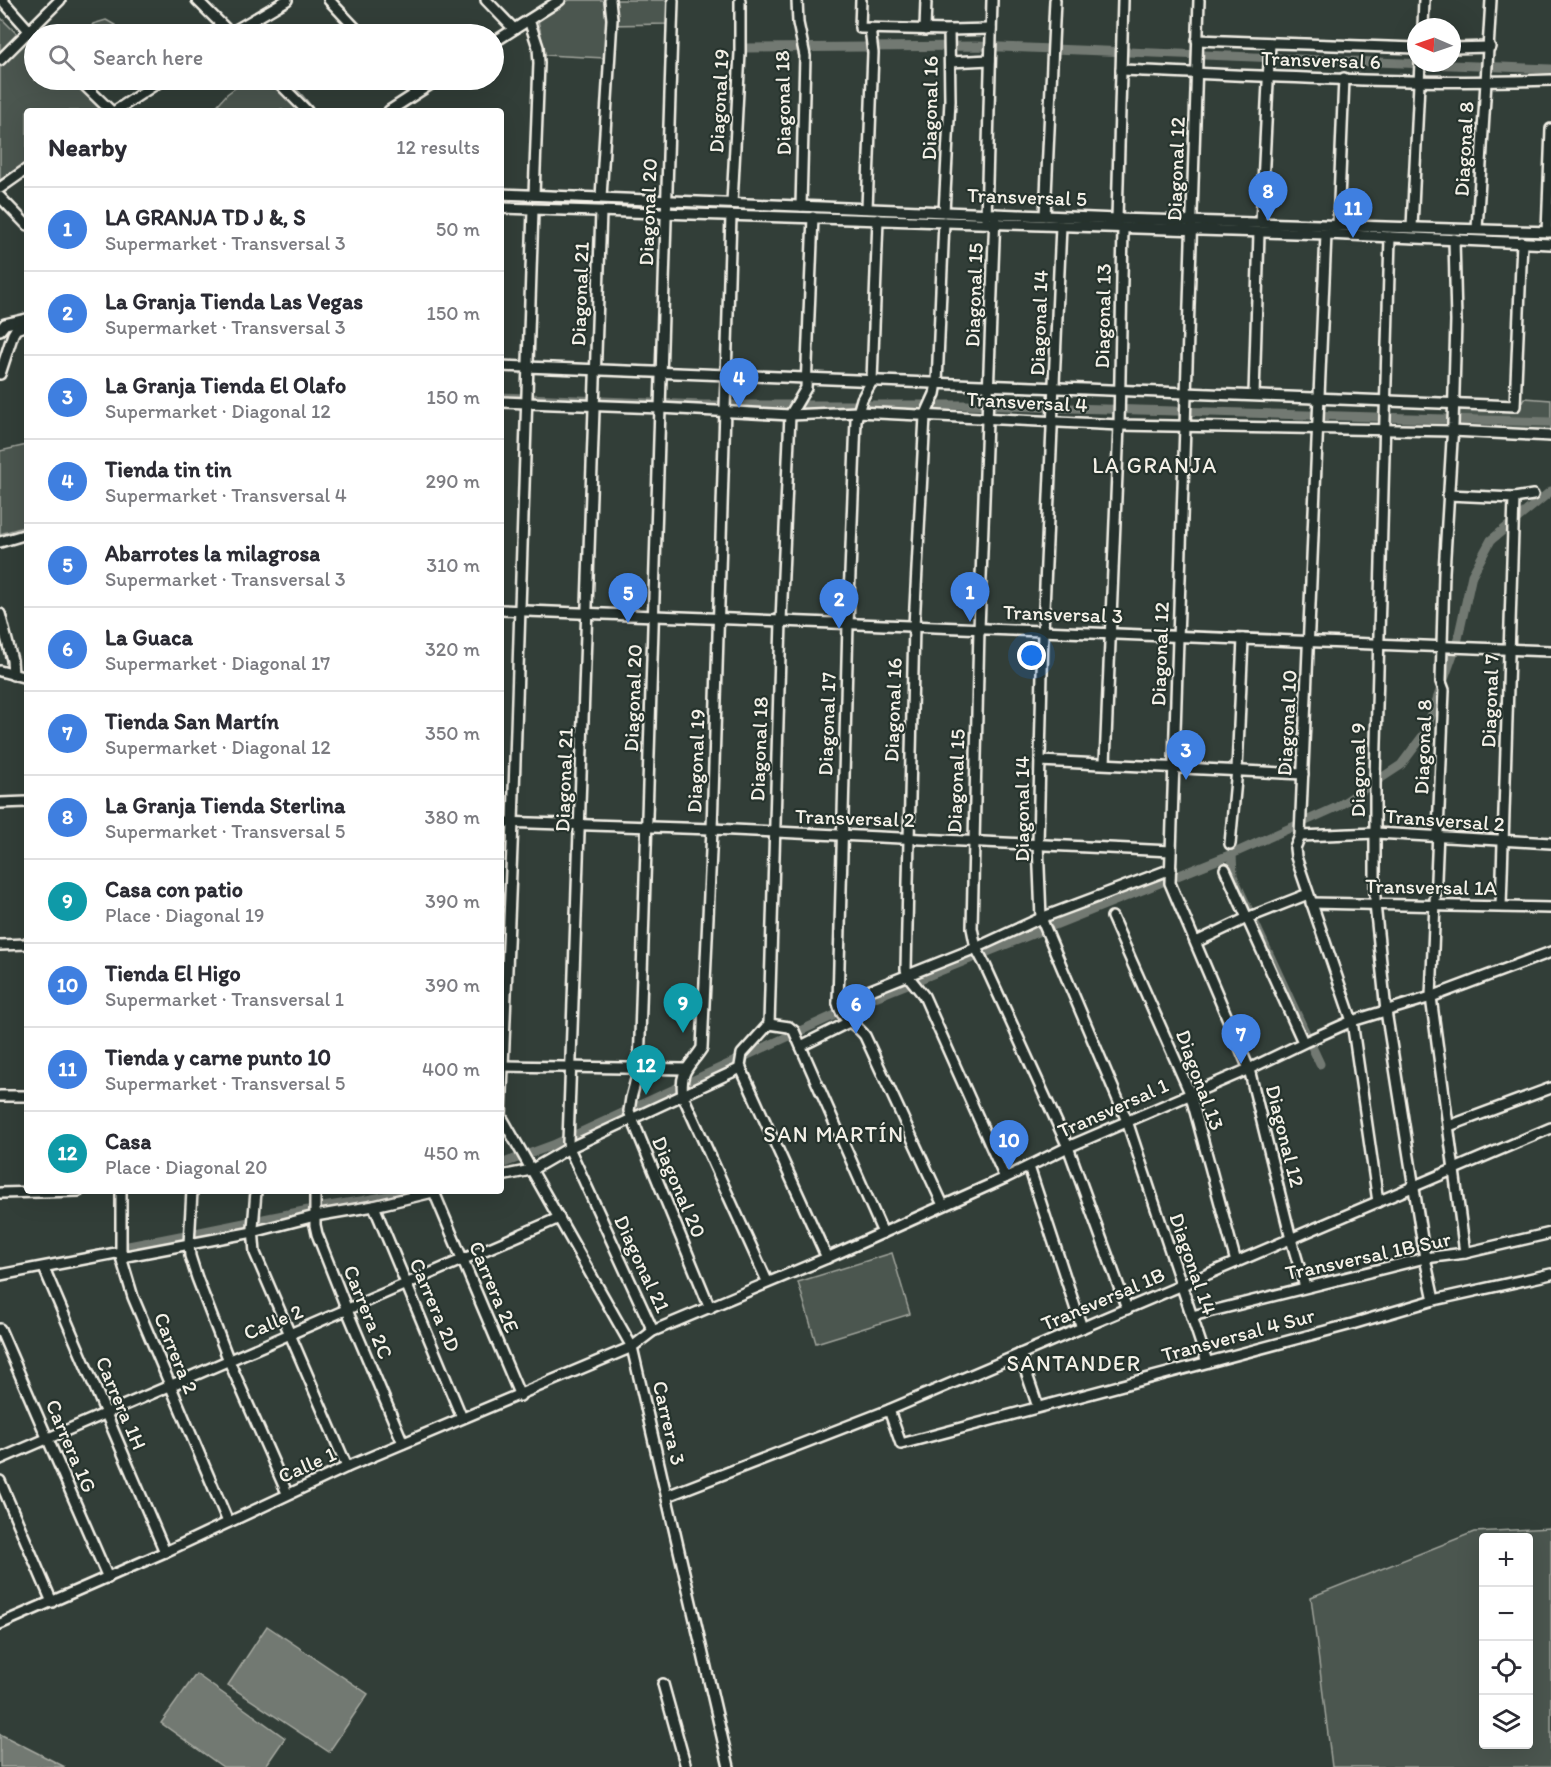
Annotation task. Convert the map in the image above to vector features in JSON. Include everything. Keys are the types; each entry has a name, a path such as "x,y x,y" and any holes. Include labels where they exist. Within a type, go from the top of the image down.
{"street":[{"path":"2,0 24,25"},
{"path":"40,24 60,0"},
{"path":"197,0 220,24"},
{"path":"246,24 286,0"},
{"path":"329,0 352,24"},
{"path":"486,0 514,29"},
{"path":"504,36 560,0"},
{"path":"601,197 612,19 610,0"},
{"name":"Diagonal 20","path":"673,0 639,1068 631,1098 630,1115 710,1308"},
{"name":"Diagonal 19","path":"732,203 740,53 740,0"},
{"name":"Diagonal 18","path":"798,0 798,23 805,56 801,206"},
{"path":"861,0 865,28 873,48 867,208"},
{"name":"Diagonal 16","path":"925,30 926,0"},
{"name":"Diagonal 15","path":"992,0 989,390 979,629 972,928 977,951 1068,1147 1127,1309"},
{"path":"1045,216 1055,0"},
{"path":"1117,219 1123,0"},
{"name":"Diagonal 12","path":"1199,0 1171,875 1249,1069 1305,1287"},
{"path":"1423,18 1424,0"},
{"name":"Diagonal 8","path":"1477,229 1485,82 1490,47 1491,0"},
{"path":"0,7 24,30"},
{"path":"529,20 538,47 539,63 534,195"},
{"name":"Diagonal 16","path":"865,28 949,30 950,101 937,383 935,394 926,413 914,626 907,838 906,969 924,996 1005,1178"},
{"path":"949,30 991,32"},
{"path":"0,60 24,40"},
{"path":"1261,223 1270,43"},
{"name":"Transversal 6","path":"1197,45 1270,43 1407,48"},
{"path":"1461,48 1490,47"},
{"path":"950,62 990,56"},
{"name":"Transversal 6","path":"1121,68 1197,70 1269,76 1485,82 1551,80"},
{"path":"1412,227 1420,72"},
{"path":"1338,225 1344,78"},
{"path":"90,90 110,108"},
{"path":"118,108 146,90"},
{"path":"286,90 304,108"},
{"path":"413,90 416,93"},
{"path":"394,108 421,90"},
{"path":"1549,232 1551,129"},
{"path":"0,188 24,172"},
{"name":"Transversal 5","path":"504,194 867,208 944,217"},
{"path":"0,197 24,222"},
{"name":"Transversal 5","path":"504,208 878,219 1045,216 1549,232"},
{"path":"504,1042 533,210"},
{"name":"Diagonal 21","path":"601,212 569,1145 653,1331"},
{"name":"Diagonal 19","path":"731,216 712,829 702,1048 685,1069 682,1082 683,1094 768,1281"},
{"name":"Diagonal 18","path":"769,1024 781,621 791,412 807,383 813,217"},
{"name":"Transversal 5","path":"990,218 1061,226 1123,229 1326,234 1551,244"},
{"name":"Diagonal 17","path":"878,219 872,381 859,407 848,624 838,1006 846,1020 860,1029 865,1036 943,1205"},
{"name":"Diagonal 14","path":"1061,226 1043,631 1038,843 1043,923 1126,1121 1207,1362"},
{"name":"Diagonal 13","path":"1105,763 1119,423 1123,229"},
{"path":"1254,395 1259,233"},
{"name":"Diagonal 10","path":"1326,234 1303,774 1300,831 1295,848 1296,857 1352,1022 1378,1202"},
{"name":"Diagonal 9","path":"1390,237 1378,645 1375,904 1386,1011 1425,1258 1434,1300"},
{"name":"Diagonal 8","path":"1454,239 1456,321 1453,428 1448,495 1446,647 1442,686 1431,997 1465,1253"},
{"path":"504,366 726,375 807,383 872,381 937,383 989,390 1054,387 1185,395 1254,395 1385,404 1515,406 1522,242"},
{"path":"0,328 5,324 24,320"},
{"path":"0,374 13,334 16,329 24,326"},
{"name":"Transversal 4","path":"504,402 527,400 791,412 859,407 926,413 988,414 1119,423 1453,428 1551,436"},
{"path":"1448,495 1514,498 1533,495"},
{"name":"Diagonal 7","path":"1501,906 1514,498"},
{"path":"0,542 24,535"},
{"name":"Transversal 3","path":"504,610 1551,651"},
{"path":"0,614 12,660 13,675"},
{"path":"1230,844 1237,770 1243,639"},
{"path":"0,671 24,677"},
{"path":"1040,761 1303,774"},
{"path":"0,803 24,802"},
{"name":"Transversal 2","path":"504,822 973,840 1172,851"},
{"name":"Transversal 2","path":"1300,831 1551,843"},
{"path":"1225,869 1304,1042"},
{"path":"838,1006 1043,923 1171,875"},
{"path":"1196,942 1269,909 1310,898"},
{"name":"Transversal 1A","path":"1310,898 1375,904 1551,908"},
{"name":"Diagonal 13","path":"1112,917 1190,1093 1236,1262"},
{"path":"0,945 24,944"},
{"name":"Transversal 1","path":"632,1347 653,1331 827,1258 1126,1121 1249,1069 1304,1042 1352,1022 1431,997 1551,952"},
{"path":"800,1044 846,1020"},
{"path":"827,1258 741,1067 742,1054 769,1024 789,1027 794,1031 883,1233"},
{"path":"504,1066 685,1069"},
{"path":"504,1175 530,1167 630,1115 741,1067"},
{"path":"1449,1126 1551,1088"},
{"path":"0,1096 24,1096"},
{"name":"Carrera 3","path":"504,1121 632,1347 729,1767"},
{"name":"Transversal 1B","path":"667,1496 889,1410 1551,1128"},
{"path":"1029,1167 1082,1328"},
{"path":"0,1193 24,1192"},
{"name":"Carrera 2","path":"122,1194 121,1251 133,1297 228,1522"},
{"path":"192,1194 190,1256 229,1361 287,1493"},
{"path":"256,1194 253,1230 255,1253 347,1467"},
{"name":"Carrera 2C","path":"315,1194 317,1234 403,1443"},
{"path":"0,1275 121,1251 190,1243 315,1214 374,1206 424,1194"},
{"name":"Carrera 2E","path":"437,1194 520,1396"},
{"name":"Carrera 2D","path":"374,1206 462,1418"},
{"name":"Calle 2","path":"0,1459 559,1218"},
{"name":"Transversal 1B Sur","path":"1192,1316 1425,1258 1465,1253 1551,1233"},
{"name":"Carrera 1H","path":"44,1268 165,1552"},
{"name":"Transversal 4 Sur","path":"889,1410 901,1444 1434,1300 1551,1274"},
{"name":"Carrera 1G","path":"0,1329 108,1578"},
{"name":"Calle 1","path":"0,1624 165,1552 287,1493 632,1347"},
{"path":"1020,1354 1038,1407"},
{"path":"0,1481 52,1602"},
{"path":"663,1684 686,1767"}],"shaded area":[{"path":"569,0 670,0 669,24 607,25 605,58 545,55 538,20"},
{"path":"0,17 19,36 0,55"},
{"path":"106,20 113,24 93,24"},
{"path":"24,43 24,90 84,90 102,108 24,108 24,164 0,180 0,68"},
{"path":"232,90 296,90 312,108 215,108"},
{"path":"1524,398 1551,400 1551,433 1460,431 1455,424 1456,414 1461,408 1518,408"},
{"path":"24,446 24,527 0,534 0,451"},
{"path":"892,1253 910,1314 816,1343 798,1282"},
{"path":"1551,1528 1551,1767 1332,1767 1311,1597 1474,1532"},
{"path":"267,1626 368,1694 329,1752 228,1685"},
{"path":"196,1674 285,1738 265,1767 223,1767 161,1723"},
{"path":"0,1734 65,1767 0,1767"}],"waterway":[{"path":"745,48 976,46 1551,69"},
{"path":"504,397 703,405 965,405 1551,422"},
{"path":"504,1163 553,1145 865,1001 1232,854 1337,807 1401,765 1425,733 1457,643 1472,575 1491,540 1551,491"},
{"path":"1232,854 1233,876 1320,1064"},
{"path":"123,1247 394,1194"}],"place":[{"name":"La Granja Tienda Sterlina","path":"1268,221"},
{"name":"Tienda y carne punto 10","path":"1353,238"},
{"name":"Tienda tin tin","path":"739,408"},
{"name":"LA GRANJA TD J &, S","path":"970,622"},
{"name":"Abarrotes la milagrosa","path":"628,623"},
{"name":"La Granja Tienda Las Vegas","path":"839,629"},
{"name":"La Granja Tienda El Olafo","path":"1186,780"},
{"name":"Casa con patio","path":"683,1033"},
{"name":"La Guaca","path":"856,1034"},
{"name":"Tienda San Martín","path":"1241,1064"},
{"name":"Casa","path":"646,1095"},
{"name":"Tienda El Higo","path":"1009,1170"}],"district":[{"name":"LA GRANJA","path":"1155,465"},
{"name":"SAN MARTÍN","path":"834,1134"},
{"name":"SANTANDER","path":"1074,1363"}]}
